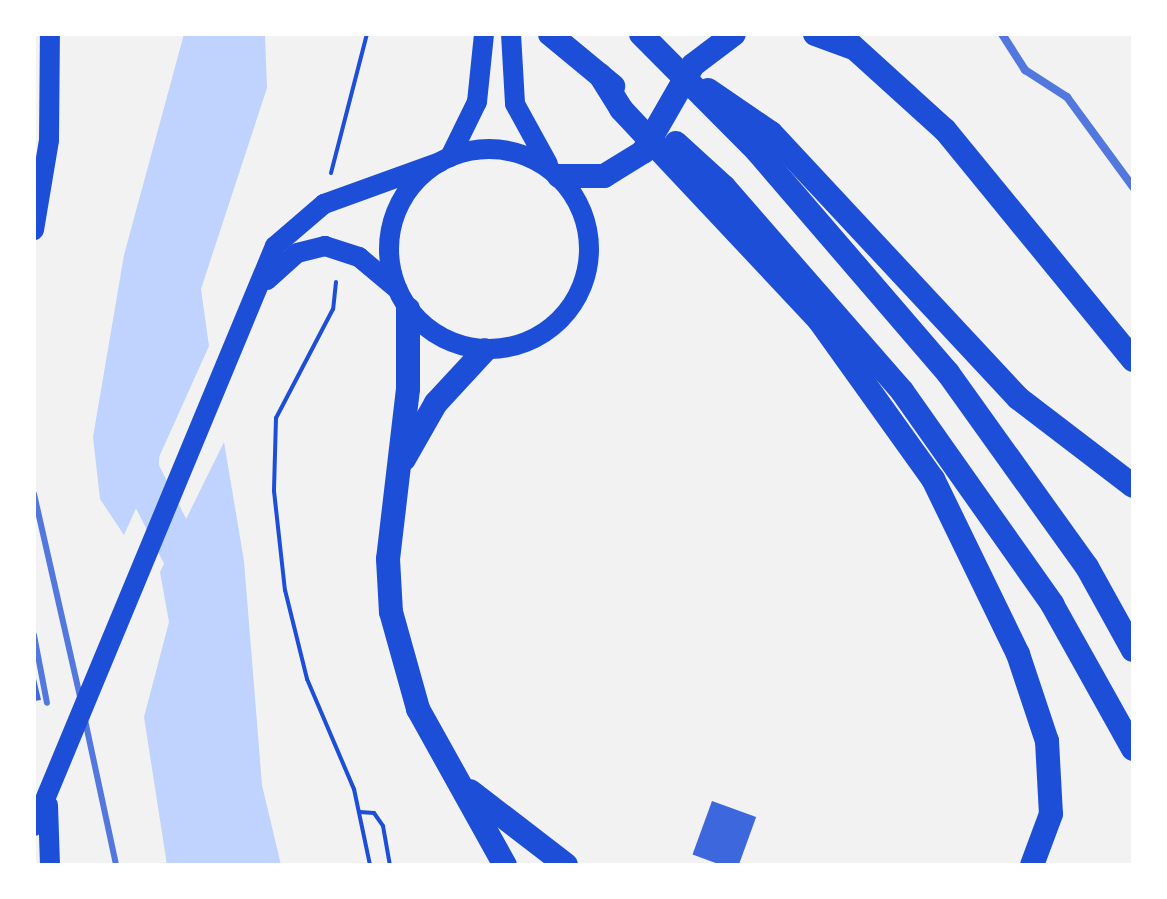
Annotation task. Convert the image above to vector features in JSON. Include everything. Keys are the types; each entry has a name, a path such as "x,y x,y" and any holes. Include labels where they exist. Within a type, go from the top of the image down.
{"highway":[{"path":"550,34 600,75 621,109 717,193 902,391 1052,604 1133,749"},
{"path":"641,34 764,142 985,367 1047,425 1133,486"},
{"path":"556,174 604,176 643,152 693,65 734,34"},
{"path":"815,34 859,50"},
{"path":"839,34 945,130 1133,360"},
{"path":"764,142 948,373 1087,567 1133,650"},
{"path":"717,193 883,401 972,554 1018,654 1047,741 1051,814 1032,865"},
{"path":"402,299 398,468 388,559 391,612 418,709 505,865"},
{"path":"398,468 436,403 485,350"},
{"path":"456,779 566,865"}],"main road":[{"path":"34,230 49,140 50,34"},
{"path":"402,299 390,265 394,217 420,176 445,159 477,102 484,34"},
{"path":"251,303 284,261 325,246 359,257 442,338 485,350 532,340 561,318 581,288 588,265 585,217 515,104 511,34"},
{"path":"34,826 56,766 275,246 296,221 445,159 503,150 556,174"},
{"path":"50,865 46,816 56,766"}],"street":[{"path":"1002,34 1025,70 1067,97 1133,187"}],"lane":[{"path":"34,494 116,865"},
{"path":"34,635 47,703"}],"path":[{"path":"331,173 367,34"},
{"path":"336,282 333,309 276,418 274,491 285,590 307,679 360,812 370,865"},
{"path":"360,812 374,813 383,826 390,865"}],"water":[{"path":"184,34 265,34 267,88 201,289 209,346 124,535 100,499 93,437 124,255"},
{"path":"224,442 244,561 262,785 281,865 167,865 144,717 169,622 160,572"}],"building":[{"path":"34,670 41,700 34,701"},
{"path":"712,801 756,817 739,865 721,865 693,855"}],"waterway":[{"path":"140,433 139,470 200,590"}]}
